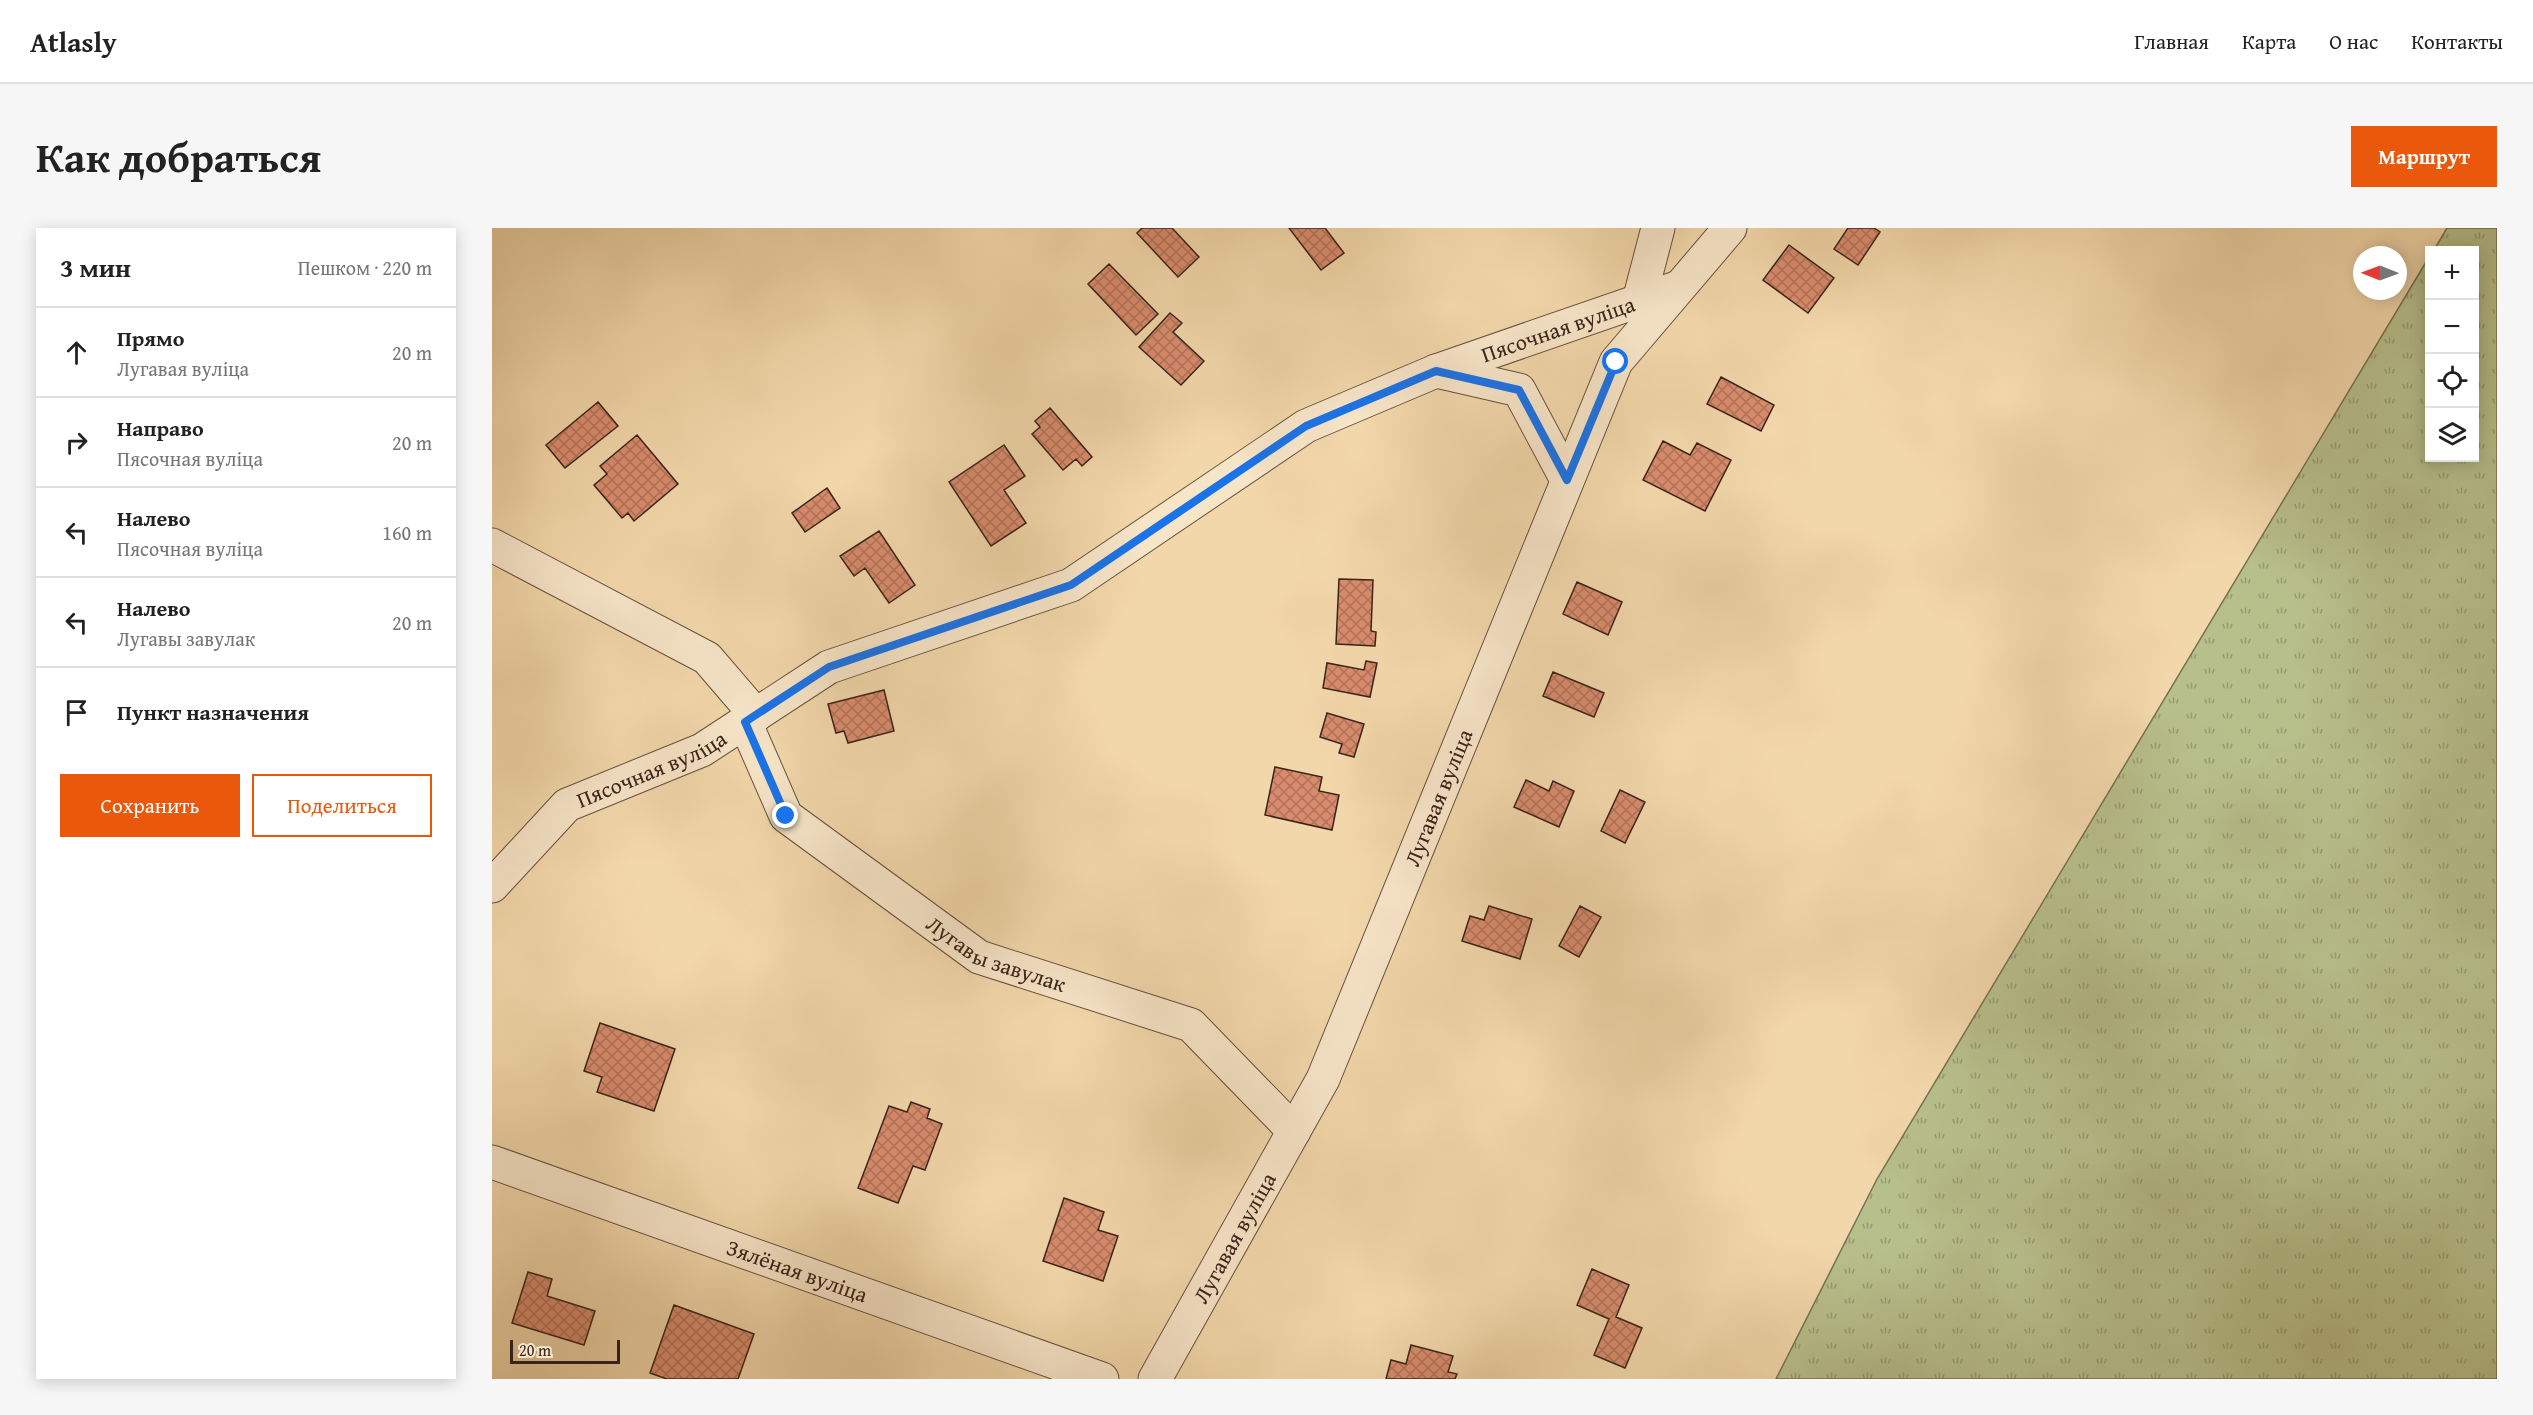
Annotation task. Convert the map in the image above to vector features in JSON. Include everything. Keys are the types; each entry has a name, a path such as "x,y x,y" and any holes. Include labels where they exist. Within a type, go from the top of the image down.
{"street":[{"path":"1639,301 1658,228"},
{"name":"Лугавая вуліца","path":"1155,1379 1323,1078 1616,362 1731,228"},
{"name":"Пясочная вуліца","path":"492,886 567,805 702,750 829,667 1071,585 1306,426 1436,371 1681,286"},
{"name":"Пясочная вуліца","path":"1436,371 1519,390 1567,480"},
{"name":"Лугавы завулак","path":"492,545 707,658 751,718 786,816 979,957 1191,1025 1293,1131"},
{"name":"Зялёная вуліца","path":"492,1162 1102,1379"}],"green space":[{"path":"2447,228 2497,228 2497,1379 1776,1379 1877,1179 2403,300 2407,300 2407,294 2425,264 2425,462 2479,462 2479,246 2436,246"}],"building":[{"path":"1142,228 1172,228 1199,257 1178,277 1137,233"},
{"path":"1289,228 1325,228 1344,253 1321,270"},
{"path":"1848,228 1874,228 1880,232 1858,265 1834,249"},
{"path":"1789,245 1834,278 1808,313 1763,280"},
{"path":"1109,264 1158,314 1136,335 1088,284"},
{"path":"1170,313 1182,323 1173,332 1204,361 1181,385 1139,347"},
{"path":"1721,377 1774,405 1761,431 1707,404"},
{"path":"598,402 618,426 565,468 546,445"},
{"path":"1050,408 1092,457 1082,466 1076,459 1063,470 1032,434 1040,427 1035,421"},
{"path":"637,435 678,484 634,521 628,513 622,518 594,485 607,474 600,466"},
{"path":"1663,441 1690,455 1697,443 1731,460 1705,511 1643,480"},
{"path":"1004,445 1025,476 1004,490 1026,523 991,546 949,482"},
{"path":"827,488 840,508 805,532 792,513"},
{"path":"879,531 915,585 889,603 865,568 854,576 840,556"},
{"path":"1339,579 1373,580 1371,631 1376,632 1375,646 1336,644"},
{"path":"1577,582 1622,602 1608,635 1563,614"},
{"path":"1366,661 1377,663 1370,697 1323,688 1327,663 1364,670"},
{"path":"1553,672 1604,693 1594,717 1543,696"},
{"path":"884,690 894,731 848,743 844,731 836,733 828,704"},
{"path":"1327,713 1364,724 1354,757 1339,753 1342,744 1320,737"},
{"path":"1275,767 1322,777 1319,791 1339,795 1332,830 1265,815"},
{"path":"1526,780 1549,791 1553,781 1574,791 1559,827 1514,807"},
{"path":"1620,790 1645,802 1625,843 1601,831"},
{"path":"1489,906 1532,919 1520,959 1462,941 1470,916 1484,920"},
{"path":"1580,906 1601,917 1579,957 1559,946"},
{"path":"600,1023 675,1049 654,1111 597,1092 602,1077 584,1071"},
{"path":"911,1102 930,1109 927,1118 942,1124 925,1170 913,1166 898,1203 858,1188 889,1106 907,1112"},
{"path":"1064,1198 1104,1212 1098,1230 1118,1236 1103,1281 1043,1261"},
{"path":"1592,1269 1629,1285 1616,1317 1642,1328 1625,1368 1594,1355 1609,1319 1577,1305"},
{"path":"528,1272 552,1279 547,1296 595,1311 584,1345 512,1323"},
{"path":"674,1305 754,1334 738,1379 667,1379 650,1373"},
{"path":"1411,1345 1453,1356 1448,1372 1457,1374 1455,1379 1386,1379 1391,1360 1406,1364"}],"route":[{"path":"786,816 745,722 829,667 1071,585 1306,426 1436,371 1519,390 1567,480 1616,362"}]}
